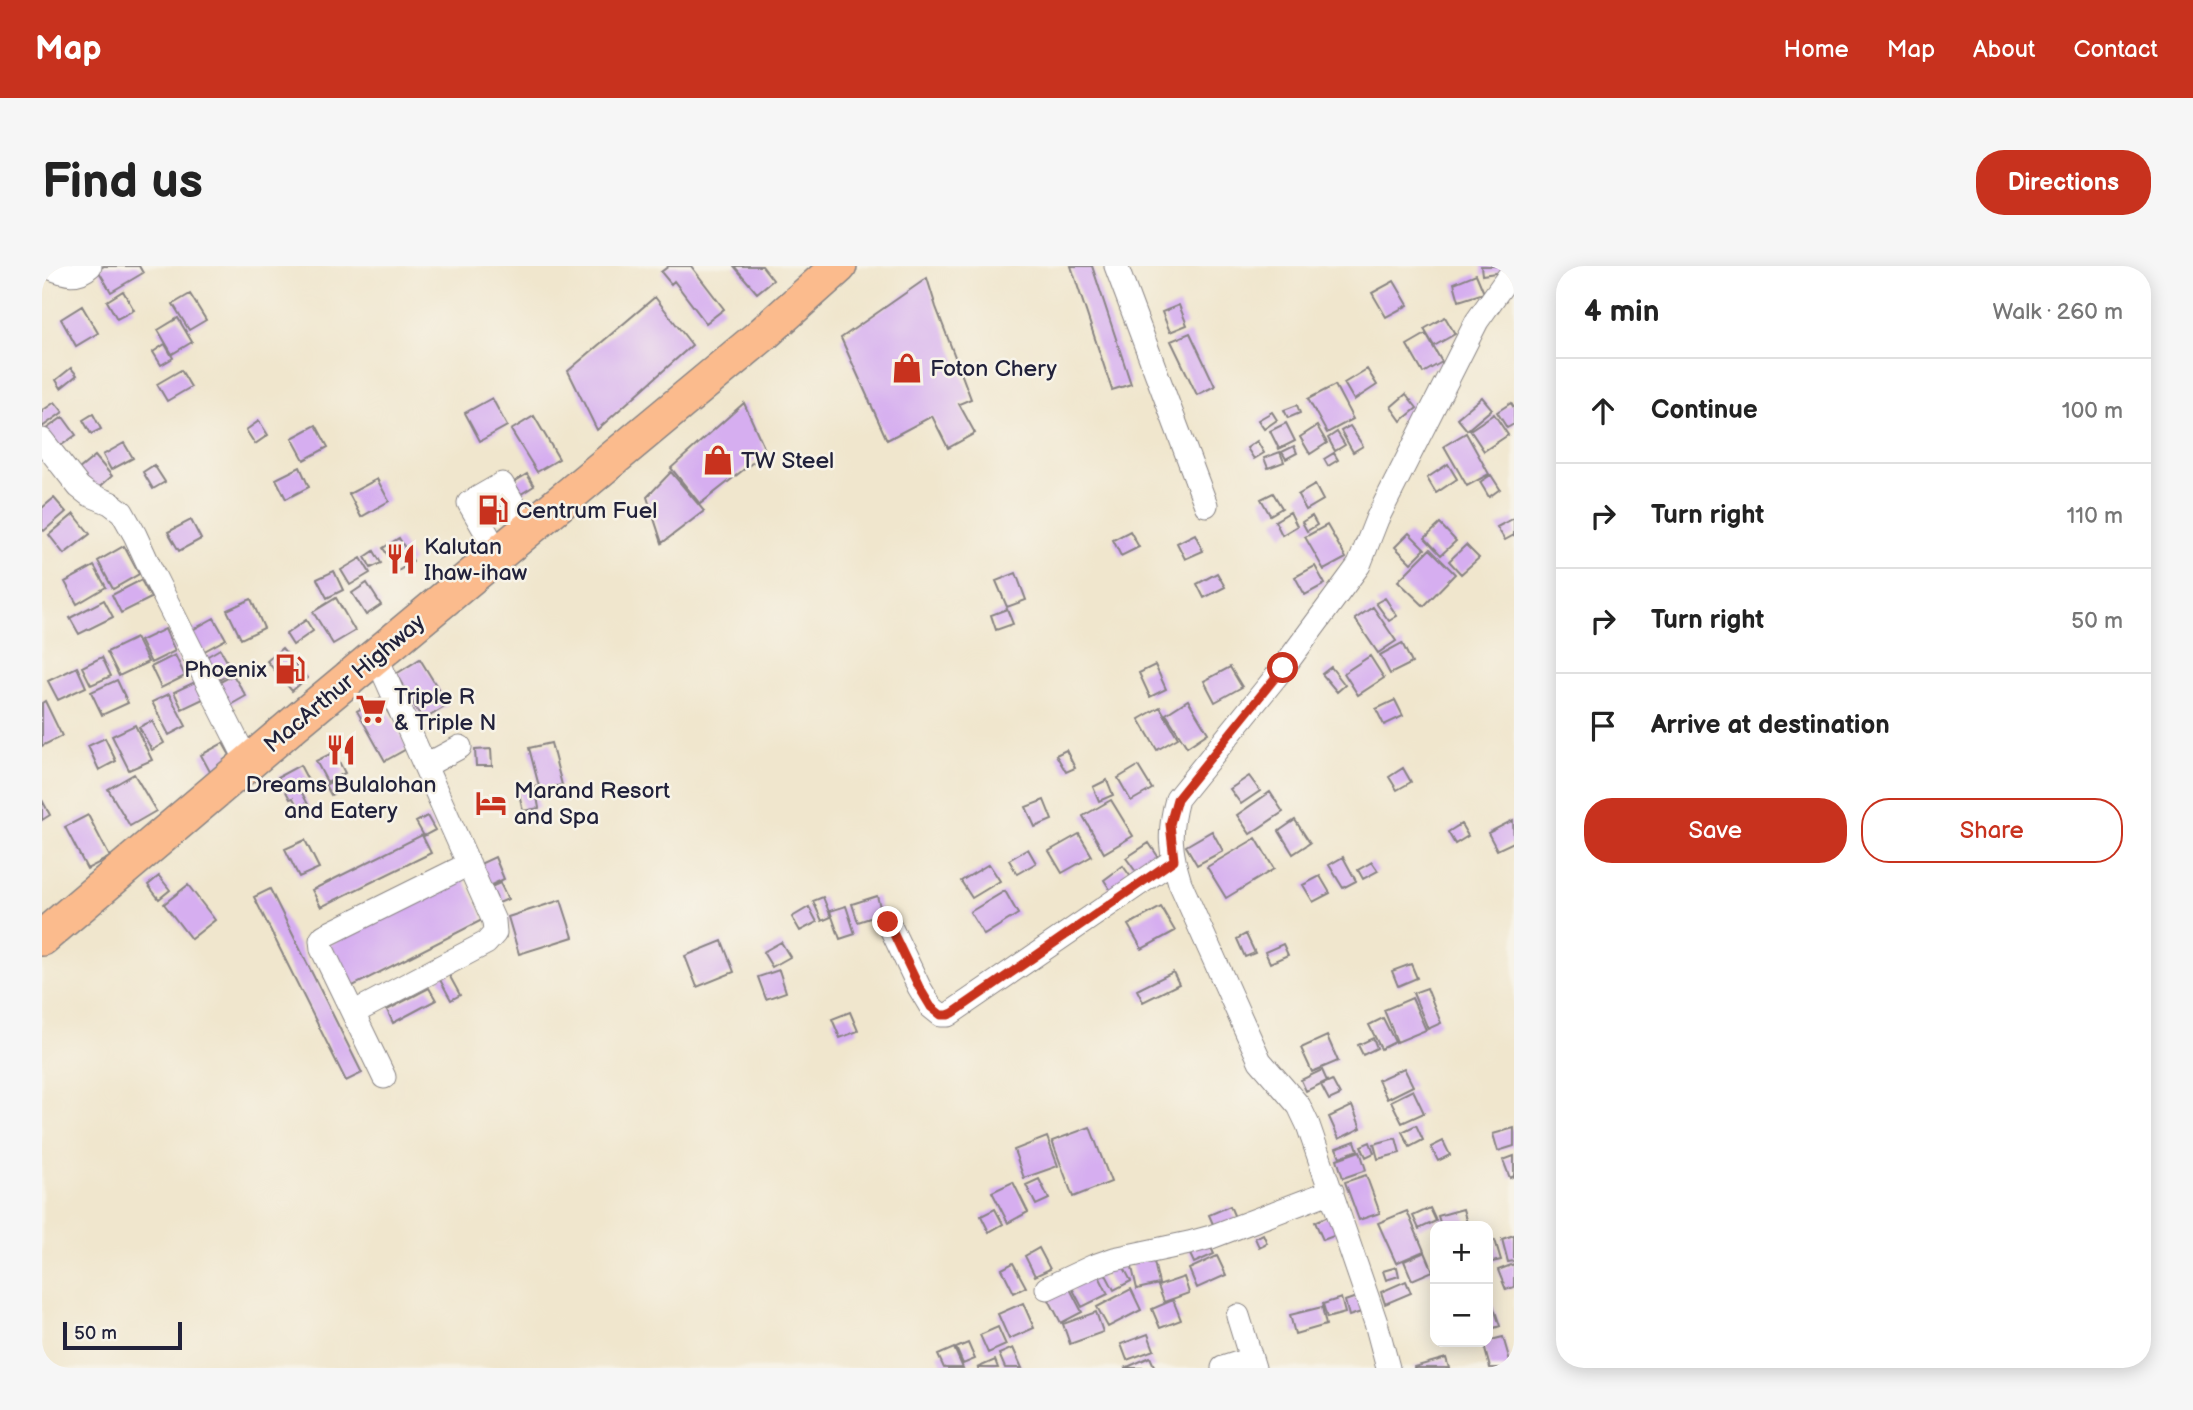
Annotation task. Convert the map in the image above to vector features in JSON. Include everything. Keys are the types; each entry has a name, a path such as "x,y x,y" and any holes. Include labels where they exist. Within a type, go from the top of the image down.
{"highway":[{"name":"MacArthur Highway","path":"42,938 498,553 763,334 839,266"}],"street":[{"path":"48,273 72,275 90,266"},
{"path":"1116,266 1206,505"},
{"path":"1388,1368 1376,1323 1332,1191 1299,1106 1260,1060 1250,1039 1180,883 1170,824 1177,799 1283,668 1359,565 1377,519 1477,321 1514,269"},
{"path":"42,440 79,487 122,512 248,763"},
{"path":"498,553 469,503 502,484 528,529"},
{"path":"354,1013 492,938 495,933 494,921 376,656"},
{"path":"425,766 460,747"},
{"path":"888,922 927,1001 941,1015 948,1015 1174,860"},
{"path":"384,1077 322,949 321,940 324,936 469,864"},
{"path":"1047,1288 1104,1262 1211,1237 1332,1191"},
{"path":"1223,1368 1253,1364 1238,1316"}],"building":[{"path":"104,266 139,266 143,273 111,292 98,270"},
{"path":"669,266 691,266 724,309 706,323 674,281 671,284 661,272"},
{"path":"734,266 762,266 773,280 757,293"},
{"path":"1071,266 1092,266 1131,384 1112,390"},
{"path":"1481,266 1501,266 1502,272 1482,275"},
{"path":"1476,274 1484,293 1459,301 1454,283"},
{"name":"Foton Chery","path":"927,278 971,399 959,404 975,433 948,448 932,416 887,440 841,338"},
{"path":"1394,281 1408,305 1386,317 1372,293"},
{"path":"123,291 134,310 117,319 107,301"},
{"path":"190,294 206,320 189,330 173,304"},
{"path":"655,297 692,345 597,430 568,371"},
{"path":"1179,305 1187,325 1170,332 1162,312"},
{"path":"82,306 98,333 76,346 61,319"},
{"path":"1445,317 1455,334 1434,346 1424,329"},
{"path":"178,318 192,342 172,354 158,330"},
{"path":"1190,333 1215,386 1197,395 1171,341"},
{"path":"1426,334 1442,362 1423,373 1407,345"},
{"path":"165,344 173,358 161,365 153,352"},
{"path":"71,368 77,375 61,388 56,380"},
{"path":"1367,369 1377,385 1354,400 1344,383"},
{"path":"181,370 191,387 167,401 157,384"},
{"path":"1335,385 1353,419 1327,433 1308,399"},
{"path":"1406,394 1417,408 1401,421 1391,407"},
{"path":"1482,397 1492,409 1467,430 1457,418"},
{"path":"492,398 507,426 480,441 465,413"},
{"path":"55,402 63,412 42,427 42,411"},
{"name":"TW Steel","path":"744,403 766,452 700,504 671,468"},
{"path":"1511,403 1514,408 1514,424 1507,428 1497,412"},
{"path":"1297,405 1300,413 1288,418 1284,410"},
{"path":"1272,412 1277,420 1264,429 1258,420"},
{"path":"93,414 101,429 91,434 83,420"},
{"path":"1494,414 1508,435 1484,451 1470,430"},
{"path":"534,416 559,459 537,472 511,430"},
{"path":"63,417 76,435 53,451 42,432"},
{"path":"259,421 268,435 255,444 246,430"},
{"path":"1286,423 1295,441 1279,449 1270,431"},
{"path":"316,425 328,447 304,460 292,438"},
{"path":"1317,426 1327,443 1310,454 1300,437"},
{"path":"1350,426 1363,446 1353,452 1341,431"},
{"path":"1337,432 1345,445 1335,451 1328,438"},
{"path":"1466,433 1489,474 1467,486 1444,446"},
{"path":"1257,441 1264,453 1254,459 1247,448"},
{"path":"124,443 133,458 111,470 103,455"},
{"path":"1294,446 1297,453 1286,459 1282,452"},
{"path":"1280,452 1284,462 1268,468 1264,458"},
{"path":"1334,453 1338,460 1328,466 1324,459"},
{"path":"95,456 112,476 95,491 78,470"},
{"path":"1448,464 1457,479 1436,493 1427,478"},
{"path":"154,465 165,482 153,489 143,472"},
{"path":"300,467 309,487 286,499 276,479"},
{"path":"671,472 704,511 662,543 647,497"},
{"path":"527,474 534,486 521,494 514,482"},
{"path":"1491,475 1500,489 1489,497 1480,482"},
{"path":"377,479 389,501 361,517 349,494"},
{"path":"1315,485 1323,500 1306,510 1298,495"},
{"path":"1273,493 1282,508 1270,515 1261,499"},
{"name":"Centrum Fuel","path":"496,496 506,514 489,523 480,505"},
{"path":"54,498 66,512 44,531 42,508"},
{"path":"1290,512 1297,526 1282,535 1275,521"},
{"path":"74,514 90,534 64,554 49,535"},
{"path":"1312,516 1317,525 1307,531 1302,522"},
{"path":"1514,518 1514,535 1505,540 1497,527"},
{"path":"191,520 201,539 179,551 168,532"},
{"path":"1440,524 1456,541 1441,555 1425,538"},
{"path":"1327,525 1346,558 1324,570 1305,537"},
{"path":"1130,531 1139,547 1121,556 1113,540"},
{"path":"1409,533 1425,549 1411,563 1395,547"},
{"path":"1195,534 1203,551 1185,559 1177,543"},
{"path":"399,538 413,561 398,571 383,548"},
{"path":"1466,545 1479,558 1461,574 1449,561"},
{"path":"124,546 139,574 113,589 98,561"},
{"path":"1430,549 1455,574 1424,606 1398,581"},
{"path":"374,551 381,563 371,568 365,557"},
{"path":"361,558 370,573 350,585 341,570"},
{"path":"94,566 106,587 77,604 65,582"},
{"path":"1315,566 1325,584 1305,595 1295,577"},
{"path":"334,571 343,590 327,598 317,579"},
{"path":"1016,573 1026,600 1007,607 996,581"},
{"path":"1217,573 1225,587 1204,598 1197,584"},
{"path":"141,580 151,598 121,613 112,595"},
{"path":"367,583 381,605 366,615 352,593"},
{"path":"336,598 355,631 333,644 313,612"},
{"path":"1385,598 1397,616 1389,621 1376,603"},
{"path":"251,599 264,628 241,639 227,610"},
{"path":"104,600 113,617 79,634 70,618"},
{"path":"1373,607 1396,641 1378,653 1355,619"},
{"path":"1007,609 1013,624 996,630 991,615"},
{"path":"214,618 226,639 199,654 187,633"},
{"path":"306,620 313,631 293,645 286,634"},
{"path":"165,629 175,651 151,663 140,641"},
{"path":"136,638 148,662 119,676 107,652"},
{"path":"1402,643 1412,663 1390,674 1380,655"},
{"path":"282,648 307,678 292,691 267,661"},
{"path":"220,649 233,672 214,683 201,660"},
{"path":"175,655 185,676 161,688 151,667"},
{"path":"1370,656 1384,678 1358,695 1344,673"},
{"path":"102,657 111,676 91,685 82,667"},
{"path":"420,659 448,705 423,720 396,674"},
{"path":"1155,665 1166,689 1150,697 1139,673"},
{"path":"77,667 86,687 58,700 48,681"},
{"path":"1230,667 1242,687 1215,702 1204,681"},
{"path":"1331,667 1345,685 1337,692 1322,674"},
{"path":"233,675 246,696 223,709 211,687"},
{"path":"117,680 128,703 102,715 91,692"},
{"path":"195,682 203,699 182,709 174,692"},
{"path":"169,694 186,726 169,735 152,702"},
{"path":"380,698 408,748 385,761 357,711"},
{"path":"1188,700 1208,733 1187,747 1166,714"},
{"path":"1395,700 1403,716 1384,725 1376,709"},
{"path":"45,701 62,736 42,746 42,703"},
{"path":"1160,707 1178,738 1157,750 1139,719"},
{"path":"152,721 164,743 152,750 139,727"},
{"path":"135,725 152,760 129,770 112,736"},
{"path":"105,738 116,761 99,770 88,746"},
{"path":"223,743 236,766 214,779 201,755"},
{"path":"551,743 562,785 540,790 529,748"},
{"path":"491,749 492,766 476,766 475,750"},
{"path":"1066,750 1075,768 1066,772 1056,755"},
{"path":"334,752 345,773 327,782 316,761"},
{"path":"300,765 312,788 302,793 310,808 301,813 278,777"},
{"path":"1138,766 1152,789 1131,801 1118,778"},
{"path":"1403,768 1411,782 1397,790 1389,777"},
{"path":"134,774 156,811 130,826 108,789"},
{"path":"1249,776 1260,791 1241,804 1230,789"},
{"path":"338,778 344,788 331,795 325,785"},
{"path":"1107,780 1113,795 1099,801 1093,787"},
{"path":"535,786 539,808 523,811 518,789"},
{"path":"1270,792 1283,812 1250,834 1237,815"},
{"path":"42,800 50,815 42,820"},
{"path":"1044,800 1052,820 1035,827 1026,807"},
{"path":"1111,800 1133,836 1104,853 1083,816"},
{"path":"88,815 110,857 87,869 65,827"},
{"path":"427,816 435,830 424,836 416,822"},
{"path":"1295,820 1310,843 1293,854 1279,831"},
{"path":"1513,820 1514,842 1497,850 1488,833"},
{"path":"1461,824 1468,836 1455,844 1448,832"},
{"path":"1212,831 1223,851 1197,865 1186,846"},
{"path":"1079,834 1092,856 1062,873 1049,851"},
{"path":"422,835 431,853 321,907 312,890"},
{"path":"1256,838 1274,869 1226,898 1207,867"},
{"path":"305,840 319,868 299,877 285,849"},
{"path":"1149,843 1161,861 1139,876 1126,858"},
{"path":"1028,849 1036,863 1017,874 1009,860"},
{"path":"495,857 504,879 489,886 480,864"},
{"path":"1343,857 1356,881 1343,888 1329,865"},
{"path":"1372,862 1378,871 1363,879 1358,870"},
{"path":"989,864 1000,881 972,898 961,881"},
{"path":"1123,866 1133,880 1113,894 1104,880"},
{"path":"159,876 170,890 159,899 148,885"},
{"path":"462,876 484,919 351,987 329,945"},
{"path":"1320,876 1330,893 1313,902 1303,885"},
{"path":"500,883 508,899 499,903 491,887"},
{"path":"188,885 215,920 191,939 164,904"},
{"path":"270,889 362,1073 346,1081 254,897"},
{"path":"1005,891 1018,914 984,935 970,912"},
{"path":"877,896 882,914 858,922 852,904"},
{"path":"823,897 831,917 822,921 813,901"},
{"path":"561,900 573,937 519,954 508,917"},
{"path":"846,906 855,934 840,939 830,911"},
{"path":"809,907 817,922 800,931 792,917"},
{"path":"1161,907 1175,931 1142,949 1128,925"},
{"path":"1246,934 1255,953 1245,957 1237,939"},
{"path":"722,941 734,972 697,987 685,956"},
{"path":"781,942 790,957 772,967 763,952"},
{"path":"1283,944 1288,955 1270,963 1265,952"},
{"path":"1411,964 1417,978 1398,986 1392,971"},
{"path":"779,970 786,992 766,999 758,977"},
{"path":"1173,972 1179,984 1143,1002 1137,990"},
{"path":"448,973 460,995 451,1000 439,978"},
{"path":"429,988 436,1000 393,1023 387,1010"},
{"path":"1427,988 1441,1023 1428,1029 1413,993"},
{"path":"1412,998 1426,1030 1397,1042 1384,1010"},
{"path":"850,1012 858,1031 840,1038 832,1019"},
{"path":"1383,1018 1395,1042 1381,1049 1369,1025"},
{"path":"1327,1036 1338,1061 1312,1072 1301,1048"},
{"path":"1373,1038 1377,1048 1363,1055 1358,1045"},
{"path":"1404,1068 1413,1086 1387,1099 1378,1080"},
{"path":"1322,1070 1327,1081 1306,1091 1301,1080"},
{"path":"1332,1080 1340,1095 1329,1100 1321,1085"},
{"path":"1413,1090 1424,1113 1402,1123 1391,1101"},
{"path":"1352,1106 1361,1128 1339,1139 1329,1117"},
{"path":"1416,1125 1423,1140 1410,1147 1402,1132"},
{"path":"1090,1127 1111,1182 1073,1197 1052,1141"},
{"path":"1514,1128 1514,1146 1498,1151 1493,1134"},
{"path":"1047,1137 1058,1166 1024,1178 1014,1150"},
{"path":"1396,1138 1400,1153 1378,1159 1374,1144"},
{"path":"1355,1141 1358,1150 1340,1157 1336,1148"},
{"path":"1443,1141 1450,1155 1438,1161 1431,1147"},
{"path":"1370,1142 1374,1153 1366,1157 1361,1146"},
{"path":"1360,1151 1366,1170 1343,1178 1337,1159"},
{"path":"1514,1156 1514,1176 1510,1178 1503,1160"},
{"path":"1366,1175 1380,1213 1359,1220 1345,1182"},
{"path":"1039,1179 1049,1199 1036,1205 1026,1185"},
{"path":"1013,1182 1028,1212 1008,1223 992,1192"},
{"path":"1230,1206 1237,1222 1216,1231 1209,1215"},
{"path":"1430,1208 1436,1221 1430,1221 1430,1224 1419,1229 1413,1216"},
{"path":"995,1209 1003,1224 989,1232 981,1216"},
{"path":"1463,1209 1466,1221 1440,1221 1438,1216"},
{"path":"1407,1211 1424,1251 1396,1263 1378,1223"},
{"path":"1330,1215 1339,1234 1323,1240 1315,1222"},
{"path":"1263,1234 1267,1243 1259,1247 1255,1238"},
{"path":"1514,1235 1514,1261 1508,1262 1502,1239"},
{"path":"1495,1240 1501,1260 1493,1262"},
{"path":"1208,1241 1214,1254 1194,1263 1188,1250"},
{"path":"1039,1248 1050,1269 1035,1276 1025,1256"},
{"path":"1425,1252 1430,1272 1412,1280 1404,1261"},
{"path":"1152,1253 1159,1284 1137,1289 1130,1259"},
{"path":"1217,1256 1226,1275 1197,1288 1189,1269"},
{"path":"1121,1262 1131,1281 1114,1290 1104,1271"},
{"path":"1013,1263 1026,1287 1014,1293 1002,1269"},
{"path":"1514,1264 1514,1287 1506,1290 1498,1270"},
{"path":"1397,1267 1399,1276 1386,1280 1383,1271"},
{"path":"1095,1268 1108,1294 1082,1307 1069,1282"},
{"path":"1184,1277 1189,1293 1164,1302 1158,1286"},
{"path":"1406,1281 1411,1293 1385,1304 1381,1292"},
{"path":"1068,1285 1082,1312 1061,1323 1047,1296"},
{"path":"1131,1289 1141,1310 1108,1327 1097,1307"},
{"path":"1359,1296 1364,1311 1349,1316 1345,1301"},
{"path":"1341,1298 1345,1313 1327,1318 1323,1304"},
{"path":"1173,1300 1181,1320 1160,1328 1152,1309"},
{"path":"1023,1303 1034,1328 1009,1339 998,1314"},
{"path":"1493,1305 1500,1326 1493,1328"},
{"path":"1322,1307 1326,1325 1295,1334 1290,1315"},
{"path":"1096,1312 1103,1332 1070,1344 1063,1324"},
{"path":"998,1327 1006,1345 988,1353 980,1335"},
{"path":"1148,1334 1154,1350 1127,1360 1121,1344"},
{"path":"1503,1337 1512,1368 1490,1368 1484,1347 1493,1347 1493,1340"},
{"path":"968,1343 975,1359 963,1364 956,1348"},
{"path":"954,1348 963,1368 944,1368 938,1355"},
{"path":"1013,1348 1022,1368 1005,1368 999,1354"},
{"path":"1150,1357 1155,1368 1125,1368"},
{"path":"1446,1358 1449,1368 1414,1368 1414,1367"},
{"path":"995,1360 998,1368 977,1368"}],"place":[{"name":"Foton Chery","path":"907,368"},
{"name":"TW Steel","path":"718,460"},
{"name":"Centrum Fuel","path":"493,510"},
{"name":"Kalutan Ihaw-ihaw","path":"401,559"},
{"name":"Phoenix","path":"290,669"},
{"name":"Triple R & Triple N","path":"371,709"},
{"name":"Dreams Bulalohan and Eatery","path":"341,750"},
{"name":"Marand Resort and Spa","path":"491,803"}],"route":[{"path":"888,922 931,1007 944,1016 953,1013 1174,860 1170,824 1177,799 1283,668"}]}
